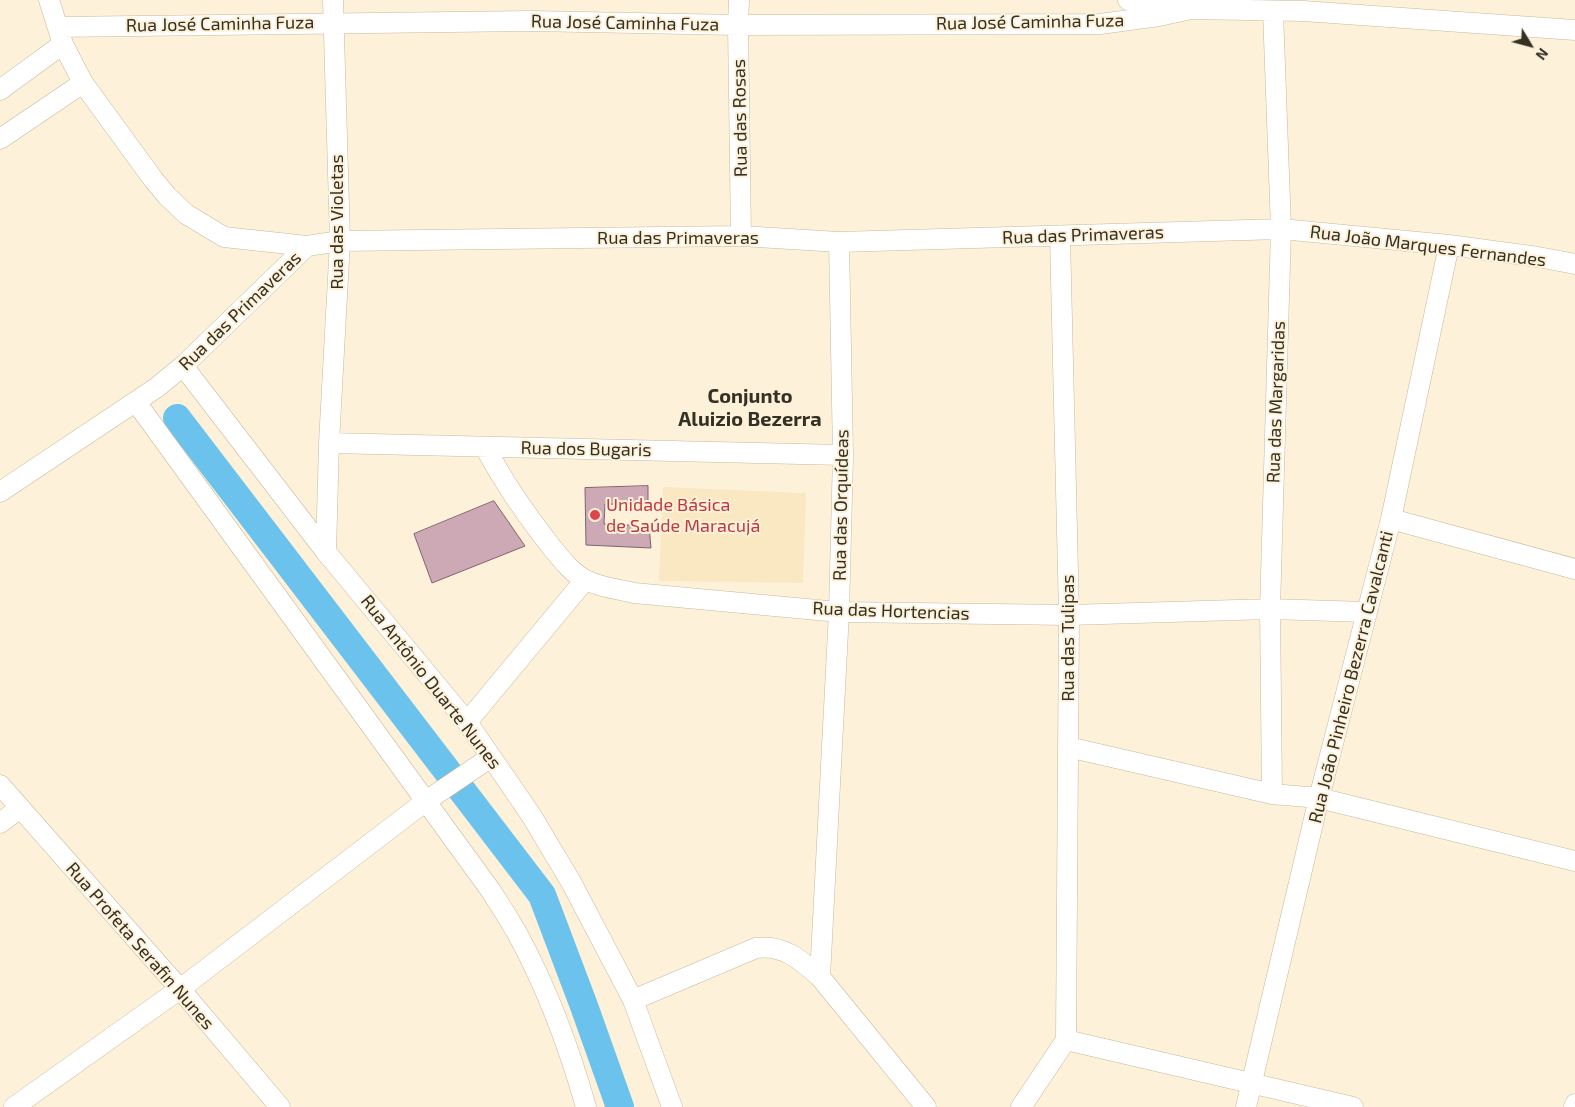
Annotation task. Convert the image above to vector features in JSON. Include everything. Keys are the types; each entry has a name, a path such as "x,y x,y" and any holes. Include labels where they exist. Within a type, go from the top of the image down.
{"street":[{"path":"49,0 60,35 82,83 167,196 186,214 224,237 307,246"},
{"name":"Rua das Violetas","path":"326,552 329,443 340,241 333,0"},
{"name":"Rua das Rosas","path":"740,0 738,25 741,236"},
{"name":"Rua José Caminha Fuza","path":"1128,0 1191,9 1273,11 1303,6 1575,30"},
{"name":"Rua José Caminha Fuza","path":"60,35 334,22 530,21 738,25 1100,24 1159,16 1191,9"},
{"name":"Rua das Margaridas","path":"1272,794 1270,609 1281,229 1273,11"},
{"path":"0,90 60,35"},
{"path":"0,139 82,83"},
{"name":"Rua das Primaveras","path":"0,492 156,388 183,366 307,246 340,241 741,236 839,242 1281,229"},
{"name":"Rua João Marques Fernandes","path":"1281,229 1449,245 1575,264"},
{"name":"Rua das Tulipas","path":"1060,236 1069,615 1066,1040"},
{"name":"Rua das Orquídeas","path":"820,977 839,612 844,455 839,242"},
{"name":"Rua João Pinheiro Bezerra Cavalcanti","path":"1246,1107 1318,798 1392,519 1449,245"},
{"name":"Rua Antônio Duarte Nunes","path":"183,366 326,552 467,722 531,815 571,882 633,1000 672,1107"},
{"path":"136,402 491,891 517,933 541,981 574,1062 586,1107"},
{"name":"Rua dos Bugaris","path":"329,443 844,455"},
{"name":"Rua das Hortencias","path":"485,447 503,480 564,563 585,580 634,593 839,612 1069,615 1270,609 1366,612"},
{"path":"1392,519 1575,569"},
{"path":"467,722 585,580"},
{"path":"1068,747 1272,794 1318,798 1575,861"},
{"path":"14,1107 180,989 426,801 491,756"},
{"name":"Rua Profeta Serafin Nunes","path":"0,785 180,989 280,1107"},
{"path":"0,823 20,808"},
{"path":"633,1000 756,948 764,947 784,951 794,955 820,977 926,1107"},
{"path":"1021,1107 1066,1040 1353,1107"}],"shaded area":[{"path":"663,487 806,493 803,583 659,581"}],"building":[{"name":"Unidade Básica de Saúde Maracujá","path":"648,486 648,505 605,504 604,524 649,526 651,548 586,545 585,488"},
{"path":"494,501 525,546 432,583 414,534"}],"waterway":[{"path":"177,418 542,895 620,1107"}],"place":[{"name":"Unidade Básica de Saúde Maracujá","path":"595,515"}],"district":[{"name":"Conjunto Aluizio Bezerra","path":"750,408"}]}
